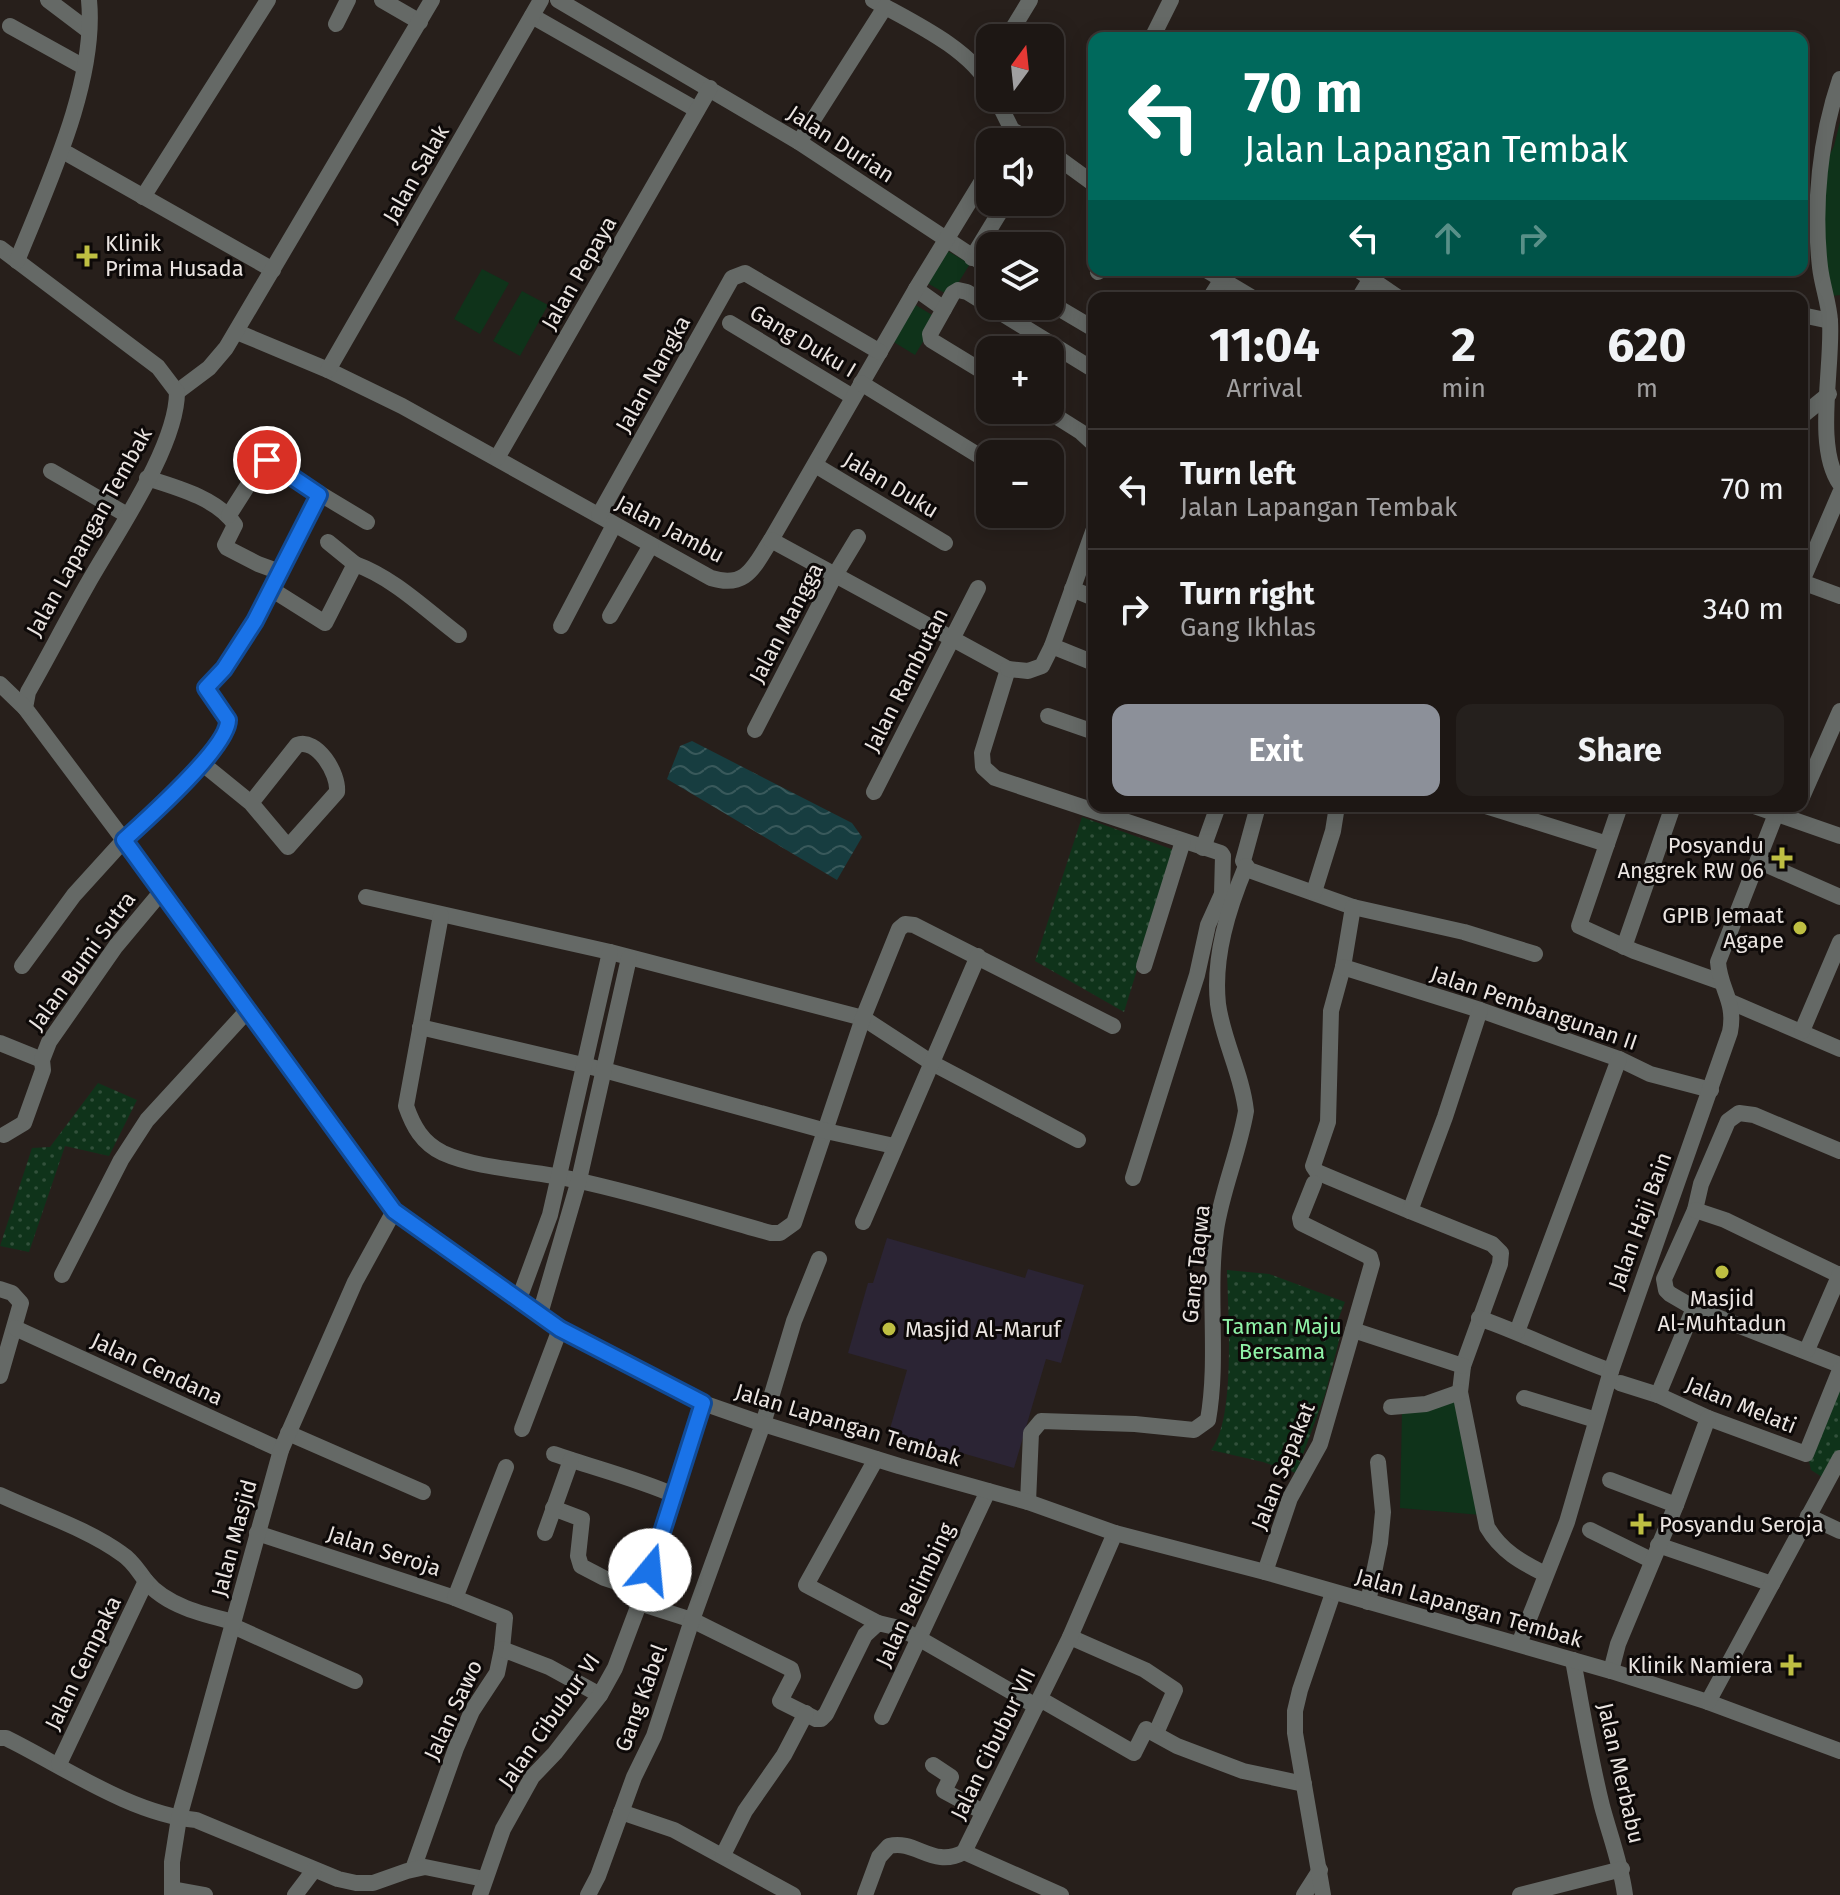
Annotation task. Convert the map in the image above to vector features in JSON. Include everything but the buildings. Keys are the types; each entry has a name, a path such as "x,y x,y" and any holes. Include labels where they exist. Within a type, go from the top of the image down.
{"street":[{"path":"48,0 89,31"},
{"path":"17,261 70,122 84,67 89,0"},
{"path":"143,197 268,0"},
{"path":"336,24 348,0"},
{"path":"382,0 420,22"},
{"path":"0,248 158,367 177,392 209,368 237,332 432,0"},
{"name":"Jalan Salak","path":"328,370 541,0"},
{"name":"Jalan Durian","path":"558,0 799,142 976,260"},
{"path":"1015,24 1030,0"},
{"path":"1155,32 1171,0"},
{"path":"799,142 879,3 976,66"},
{"path":"532,16 697,110 710,88"},
{"path":"10,26 84,67"},
{"path":"1840,79 1825,128 1819,241 1820,268 1834,304 1830,321 1826,449 1831,470 1840,484"},
{"name":"Jalan Pepaya","path":"497,458 697,110"},
{"path":"68,154 273,270"},
{"path":"1064,162 1088,180"},
{"name":"Jalan Jambu","path":"237,332 328,370 402,406 711,578 727,583 741,580 748,574 771,540 976,191"},
{"path":"972,258 998,216"},
{"name":"Jalan Nangka","path":"599,515 732,278 745,273 880,352"},
{"path":"1217,276 1243,292"},
{"path":"1373,276 1392,292"},
{"path":"1214,292 1222,279"},
{"path":"916,289 944,309"},
{"path":"976,367 931,340 930,334 953,293 958,290 1088,366"},
{"path":"1064,311 1088,325"},
{"path":"1808,316 1830,321"},
{"name":"Gang Duku I","path":"730,323 857,390"},
{"path":"857,390 976,454"},
{"name":"Jalan Lapangan Tembak","path":"177,392 174,421 147,478 28,692 25,708 389,1205 560,1329 703,1403 876,1459 1028,1502 1115,1533 1265,1572 1611,1671 1708,1702 1840,1751"},
{"path":"1808,411 1829,394"},
{"path":"1064,421 1088,438"},
{"path":"229,515 264,460 367,522"},
{"name":"Jalan Duku","path":"815,465 945,543"},
{"path":"51,471 127,515"},
{"path":"147,478 204,500 229,515 235,525 225,545 227,548 280,572"},
{"path":"1808,568 1840,493"},
{"path":"22,966 55,918 124,840 203,764 228,726 228,720 206,688 232,657 319,495"},
{"path":"561,626 614,525"},
{"name":"Jalan Mangga","path":"755,730 858,537"},
{"path":"771,540 1008,669 1028,671 1042,666 1052,646 1088,546"},
{"path":"328,542 355,564 371,570 408,595 459,635"},
{"path":"610,616 651,545"},
{"path":"271,589 325,623 355,564"},
{"path":"1808,584 1840,596"},
{"name":"Jalan Rambutan","path":"874,792 978,588"},
{"path":"1072,589 1088,596"},
{"path":"1052,646 1088,661"},
{"path":"1008,669 982,753 983,767 995,778 1088,804"},
{"path":"0,684 25,708"},
{"path":"1808,783 1840,711"},
{"path":"1048,716 1088,730"},
{"path":"203,764 251,803 285,845 291,847 337,792 337,780 312,744 304,742 297,745 251,803"},
{"path":"1118,812 1183,841 1221,853 1223,859 1222,894 1208,925 1197,975 1133,1178"},
{"path":"1203,848 1216,812"},
{"path":"1256,812 1243,861 1253,872 1353,907 1464,932 1535,954"},
{"path":"1314,892 1336,812"},
{"path":"1505,812 1607,844"},
{"path":"1618,812 1579,924 1624,947 1721,982"},
{"path":"1624,947 1671,812"},
{"path":"1840,836 1789,813 1758,861 1718,962 1721,982 1731,1002 1840,1049"},
{"path":"1144,966 1183,841"},
{"path":"1758,861 1840,897"},
{"name":"Gang Taqwa","path":"1028,1502 1031,1433 1041,1421 1135,1424 1194,1430 1208,1420 1211,1400 1210,1307 1216,1230 1246,1111 1218,1003 1218,967 1230,904 1246,866"},
{"name":"Jalan Bumi Sutra","path":"4,1135 24,1123 43,1070 42,1060 49,1042 116,946 162,891"},
{"path":"366,897 610,952 863,1018 932,1063 1078,1140"},
{"path":"1313,1174 1328,1122 1331,1011 1343,967 1353,907"},
{"path":"441,915 406,1106 413,1126 424,1140 445,1154 579,1180 771,1233 780,1233 794,1223 863,1018 899,929 905,924 914,925 978,956 1113,1026"},
{"path":"1802,1031 1840,942"},
{"path":"519,1299 550,1215 610,952"},
{"path":"863,1222 978,956"},
{"path":"540,1314 579,1180 629,958"},
{"name":"Jalan Pembangunan II","path":"1343,967 1480,1010 1619,1059 1650,1074 1711,1090"},
{"name":"Jalan Haji Bain","path":"1519,1644 1567,1522 1596,1420 1615,1377 1711,1090 1730,1032 1731,1002"},
{"path":"1410,1211 1480,1010"},
{"path":"62,1275 121,1160 141,1128 174,1087 247,1011"},
{"path":"420,1027 604,1070 826,1131 894,1146"},
{"name":"Jalan Bumi Sutra","path":"0,1043 42,1060"},
{"path":"1517,1332 1619,1059"},
{"name":"Jalan Melati","path":"1479,1318 1708,1418 1806,1454 1840,1367 1807,1350 1694,1308 1670,1294 1664,1279 1695,1210 1701,1184 1733,1115 1754,1115 1840,1151"},
{"path":"1313,1174 1317,1172 1492,1244 1501,1253 1500,1264 1463,1366 1460,1392 1487,1527 1495,1541 1507,1552 1545,1574"},
{"name":"Jalan Sepakat","path":"1265,1572 1290,1498 1320,1444 1372,1264 1372,1259 1367,1256 1301,1223 1313,1174"},
{"name":"Jalan Masjid","path":"172,1892 173,1845 179,1818 281,1450 389,1205"},
{"path":"1695,1210 1725,1220 1840,1274 1807,1350"},
{"name":"Gang Kabel","path":"588,1895 654,1736 763,1424 794,1321 819,1259"},
{"path":"0,1289 12,1293 21,1303 0,1376"},
{"path":"1658,1395 1694,1308"},
{"name":"Jalan Cendana","path":"15,1328 281,1450"},
{"path":"522,1429 560,1329"},
{"path":"1353,1330 1463,1366"},
{"path":"1391,1407 1426,1404 1460,1392"},
{"path":"1524,1398 1596,1420"},
{"name":"Jalan Cibubur VI","path":"0,1738 6,1738 59,1764 121,1798 179,1818 196,1820 314,1870 356,1883 383,1881 413,1869 436,1868 482,1887 503,1829 532,1777 600,1695 615,1668 642,1597 703,1403"},
{"path":"1611,1671 1618,1644 1676,1505 1708,1418"},
{"path":"288,1433 423,1492"},
{"path":"554,1454 642,1481 674,1495"},
{"path":"1708,1702 1840,1458"},
{"path":"876,1459 806,1585 878,1623 899,1628 1134,1753 1146,1729 1177,1746 1243,1771 1304,1784"},
{"path":"545,1533 571,1460"},
{"path":"1368,1602 1383,1512 1378,1462"},
{"name":"Jalan Seroja","path":"257,1533 455,1598 506,1467"},
{"path":"1610,1480 1676,1505"},
{"name":"Jalan Belimbing","path":"882,1717 988,1491"},
{"name":"Jalan Cempaka","path":"0,1495 115,1549 134,1563 146,1581 162,1594 355,1681"},
{"path":"553,1508 582,1519 578,1556 581,1566 791,1669 793,1676 780,1700 816,1719 826,1714 865,1635 878,1623"},
{"path":"1808,1516 1840,1531"},
{"path":"1590,1530 1654,1552 1772,1584"},
{"name":"Jalan Cibubur VII","path":"865,1895 879,1857 889,1846 903,1846 946,1859 964,1852 1070,1637 1115,1533"},
{"name":"Jalan Cempaka","path":"59,1764 146,1581"},
{"path":"1323,1895 1295,1733 1295,1711 1333,1593"},
{"name":"Jalan Sawo","path":"413,1869 456,1748 472,1711 493,1680 502,1649 505,1618 455,1598"},
{"path":"1070,1637 1145,1670 1175,1690 1156,1733"},
{"path":"502,1649 549,1667 600,1695"},
{"name":"Jalan Merbabu","path":"1573,1660 1603,1806 1622,1869 1625,1895"},
{"path":"723,1855 745,1811 784,1755 806,1713"},
{"path":"933,1765 951,1777 944,1791 983,1812"},
{"path":"621,1812 674,1830 723,1855 766,1888 793,1895"},
{"path":"964,1852 1061,1895"},
{"path":"1520,1895 1622,1869"},
{"path":"295,1895 314,1870"},
{"path":"1304,1895 1320,1870"},
{"path":"172,1892 205,1895"}],"shaded area":[{"path":"887,1238 1025,1278 1028,1269 1084,1285 1061,1363 1046,1359 1014,1468 889,1432 907,1370 848,1353 868,1283 873,1283"}],"green space":[{"path":"1840,122 1840,295 1824,297 1822,170 1834,146"},
{"path":"946,250 970,264 950,296 927,283"},
{"path":"482,269 509,283 480,334 454,319"},
{"path":"522,291 548,305 520,356 493,341"},
{"path":"914,304 937,318 915,355 892,341"},
{"path":"1082,817 1174,850 1124,1012 1035,961"},
{"path":"98,1083 137,1100 109,1156 65,1146 29,1252 0,1246 32,1148 50,1147"},
{"name":"Taman Maju Bersama","path":"1227,1270 1269,1274 1345,1302 1337,1322 1342,1329 1325,1395 1296,1473 1211,1450 1219,1435 1227,1390"},
{"path":"1840,1384 1840,1455 1822,1477 1811,1470 1808,1457"},
{"path":"1458,1400 1481,1515 1400,1508 1402,1411"}],"water":[{"path":"692,741 852,823 862,837 837,880 667,779 680,746"}],"place":[{"name":"Klinik Prima Husada","path":"87,256"},
{"name":"Posyandu Anggrek RW 06","path":"1782,858"},
{"name":"GPIB Jemaat Agape","path":"1800,928"},
{"name":"Masjid Al-Muhtadun","path":"1722,1272"},
{"name":"Masjid Al-Maruf","path":"889,1329"},
{"name":"Posyandu Seroja","path":"1641,1524"},
{"name":"Klinik Namiera","path":"1791,1665"}],"route":[{"path":"267,460 319,495 255,621 224,669 206,688 228,720 225,732 203,764 124,840 394,1211 560,1329 703,1403 650,1570"}]}
